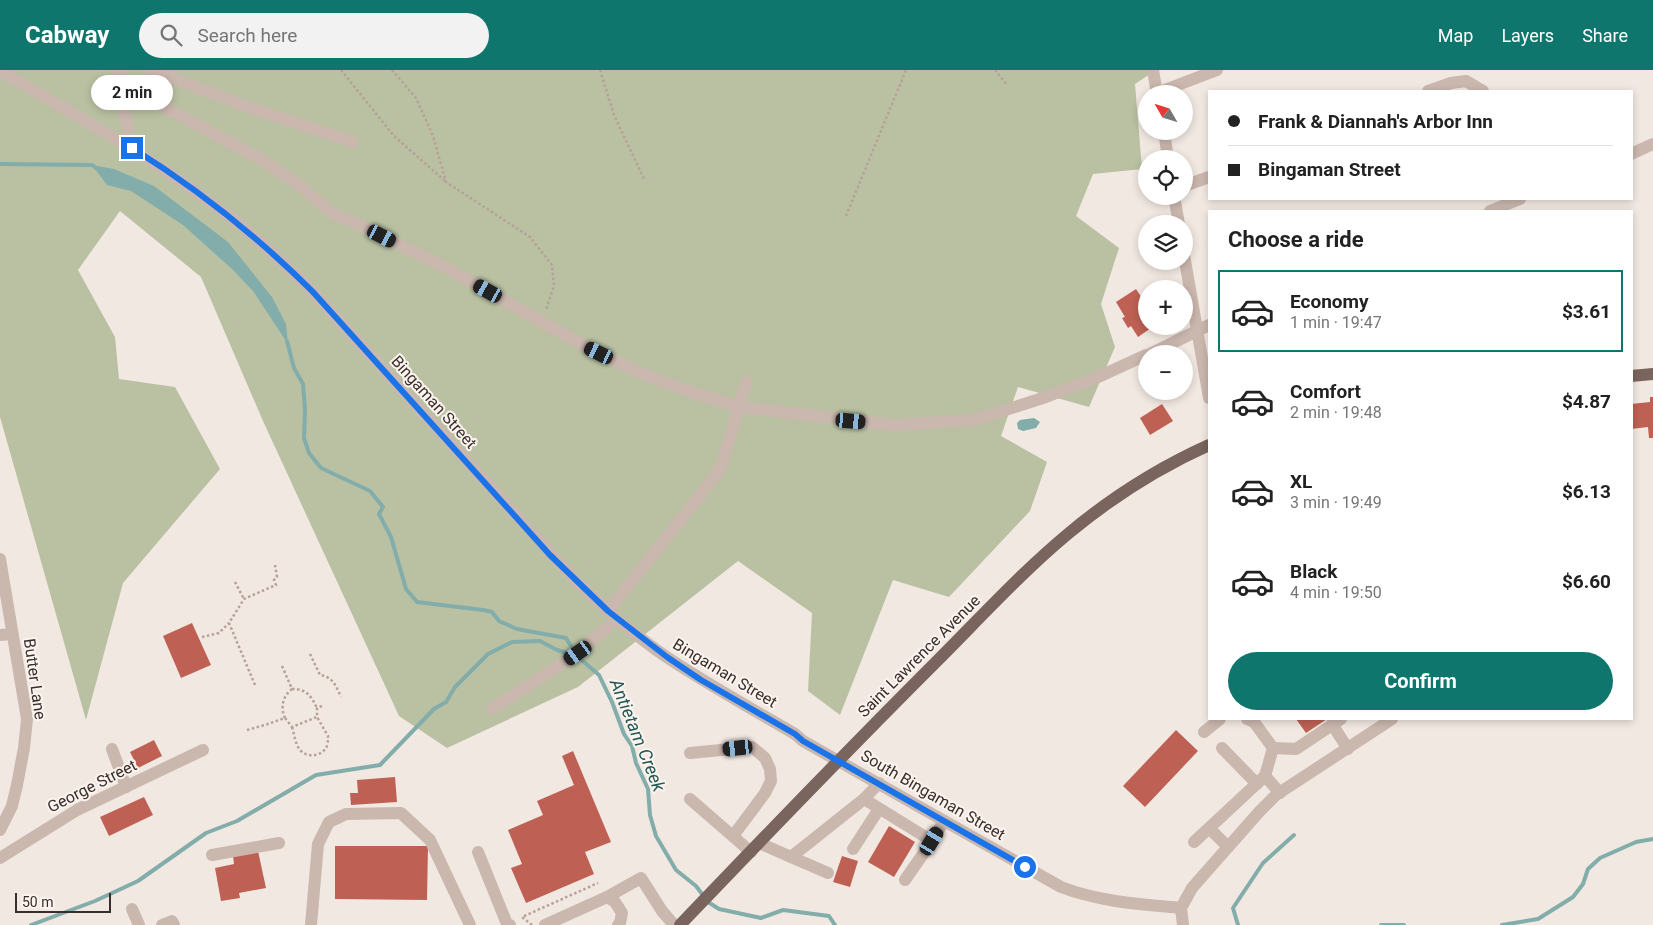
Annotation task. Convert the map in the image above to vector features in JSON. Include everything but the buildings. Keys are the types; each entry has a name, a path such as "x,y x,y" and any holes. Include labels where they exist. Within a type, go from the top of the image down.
{"main road":[{"path":"1633,376 1653,374"},
{"name":"Saint Lawrence Avenue","path":"680,925 839,760 1023,576 1068,534 1106,504 1136,484 1182,457 1208,445"}],"street":[{"path":"123,70 117,76 132,148"},
{"path":"151,70 248,107 353,142"},
{"path":"1153,70 1156,85"},
{"path":"1180,85 1217,70"},
{"name":"Bingaman Street","path":"0,72 132,148 223,211 280,260 318,299 550,555 612,615 701,680 795,734 803,741 839,760"},
{"path":"164,75 160,105 259,158 299,185 332,214 355,223 441,265 585,346 640,373 739,407 894,425 974,420 1046,397 1096,378 1138,359"},
{"path":"1431,90 1451,83 1466,81 1481,90"},
{"path":"1633,153 1653,144"},
{"path":"1193,183 1208,177"},
{"path":"1492,210 1518,200"},
{"path":"1186,270 1208,393"},
{"path":"1167,345 1208,325"},
{"path":"492,709 578,653 612,615 716,475 723,461 746,382"},
{"name":"Butter Lane","path":"0,559 6,635 27,719 17,786 12,806 0,830"},
{"path":"1204,732 1219,720"},
{"path":"1249,720 1254,722 1273,748"},
{"path":"1183,925 1181,908 1192,888 1260,812 1280,793 1391,720"},
{"path":"1273,748 1296,749 1337,722 1348,749"},
{"path":"690,753 752,748 765,758 770,769 771,780 765,793 733,836"},
{"path":"1222,748 1280,793"},
{"path":"1194,842 1261,780 1273,748"},
{"path":"112,749 126,786"},
{"name":"George Street","path":"0,858 60,819 203,750"},
{"name":"South Bingaman Street","path":"839,760 1051,882 1074,892 1116,902 1181,908"},
{"path":"791,858 864,799 879,783"},
{"path":"690,799 733,836 755,847 791,858 828,873"},
{"path":"864,799 932,841"},
{"path":"853,849 878,809"},
{"path":"311,925 318,844 329,822 346,814 401,813 430,840 470,925"},
{"path":"905,880 944,821"},
{"path":"1209,828 1228,847"},
{"path":"212,856 279,843"},
{"path":"478,852 507,924 510,925"},
{"path":"545,925 607,897 641,878 662,911 674,925"},
{"path":"607,897 615,902 622,913 618,925"},
{"path":"132,909 139,925"},
{"path":"162,925 172,921 174,925"}],"path":[{"path":"342,70 394,136 446,182 530,237 552,265 554,286 542,321"},
{"path":"392,70 416,98 433,136 446,182"},
{"path":"600,70 614,115 644,179"},
{"path":"846,216 906,70"},
{"path":"995,70 1007,85"},
{"path":"202,637 219,633 229,623 244,599 276,585 274,580 277,577 277,571 274,565"},
{"path":"235,582 244,599"},
{"path":"229,623 255,685"},
{"path":"310,654 320,675 335,683 341,697"},
{"path":"282,666 292,689"},
{"path":"292,689 303,690 310,694 317,708 317,717 328,736 327,747 321,754 314,756 306,754 299,749 292,727 282,712 283,702 292,689"},
{"path":"317,708 322,706"},
{"path":"292,727 317,717"},
{"path":"247,730 285,718"},
{"path":"532,925 522,918 598,883"}],"green space":[{"path":"0,70 1156,70 1135,84 1138,140 1140,140 1140,150 1138,150 1138,169 1093,174 1076,216 1119,248 1101,304 1115,347 1089,407 1018,387 1001,436 1047,462 1030,511 949,597 893,580 840,715 808,691 812,613 738,561 578,687 447,748 399,716 263,421 201,277 120,211 78,270 115,337 119,379 175,387 220,469 123,583 86,720 0,417"}],"water":[{"path":"92,165 114,169 154,186 228,242 272,297 286,324 288,344 253,291 232,269 183,225 131,191 107,185"},
{"path":"1034,418 1040,422 1036,428 1023,431 1018,429 1017,423 1020,420"}],"waterway":[{"name":"Antietam Creek","path":"0,164 92,165 96,168"},
{"name":"Antietam Creek","path":"287,341 294,368 303,384 305,410 304,438 309,453 321,468 370,491 383,507 379,514 391,537 406,589 417,602 492,612 499,621 517,629 566,638 577,656 599,675 612,702 624,734 632,746 636,763 648,789 650,815 656,836 676,870 696,886 708,902 719,909 761,918 783,910 829,916 835,925"},
{"path":"31,925 95,901 138,881 206,833 237,821 316,775 380,765 434,709 446,702 455,687 488,654 512,642 540,641 557,650 571,654"},
{"path":"1238,925 1233,908 1263,863 1294,835"},
{"name":"Antietam Creek","path":"1502,925 1538,919 1573,897 1583,884 1588,869 1600,858 1636,842 1653,839"},
{"name":"Antietam Creek","path":"1381,925 1404,925"}],"route":[{"path":"132,148 223,211 280,260 313,292 550,555 612,615 644,641 701,680 795,734 803,741 1025,867"}]}
